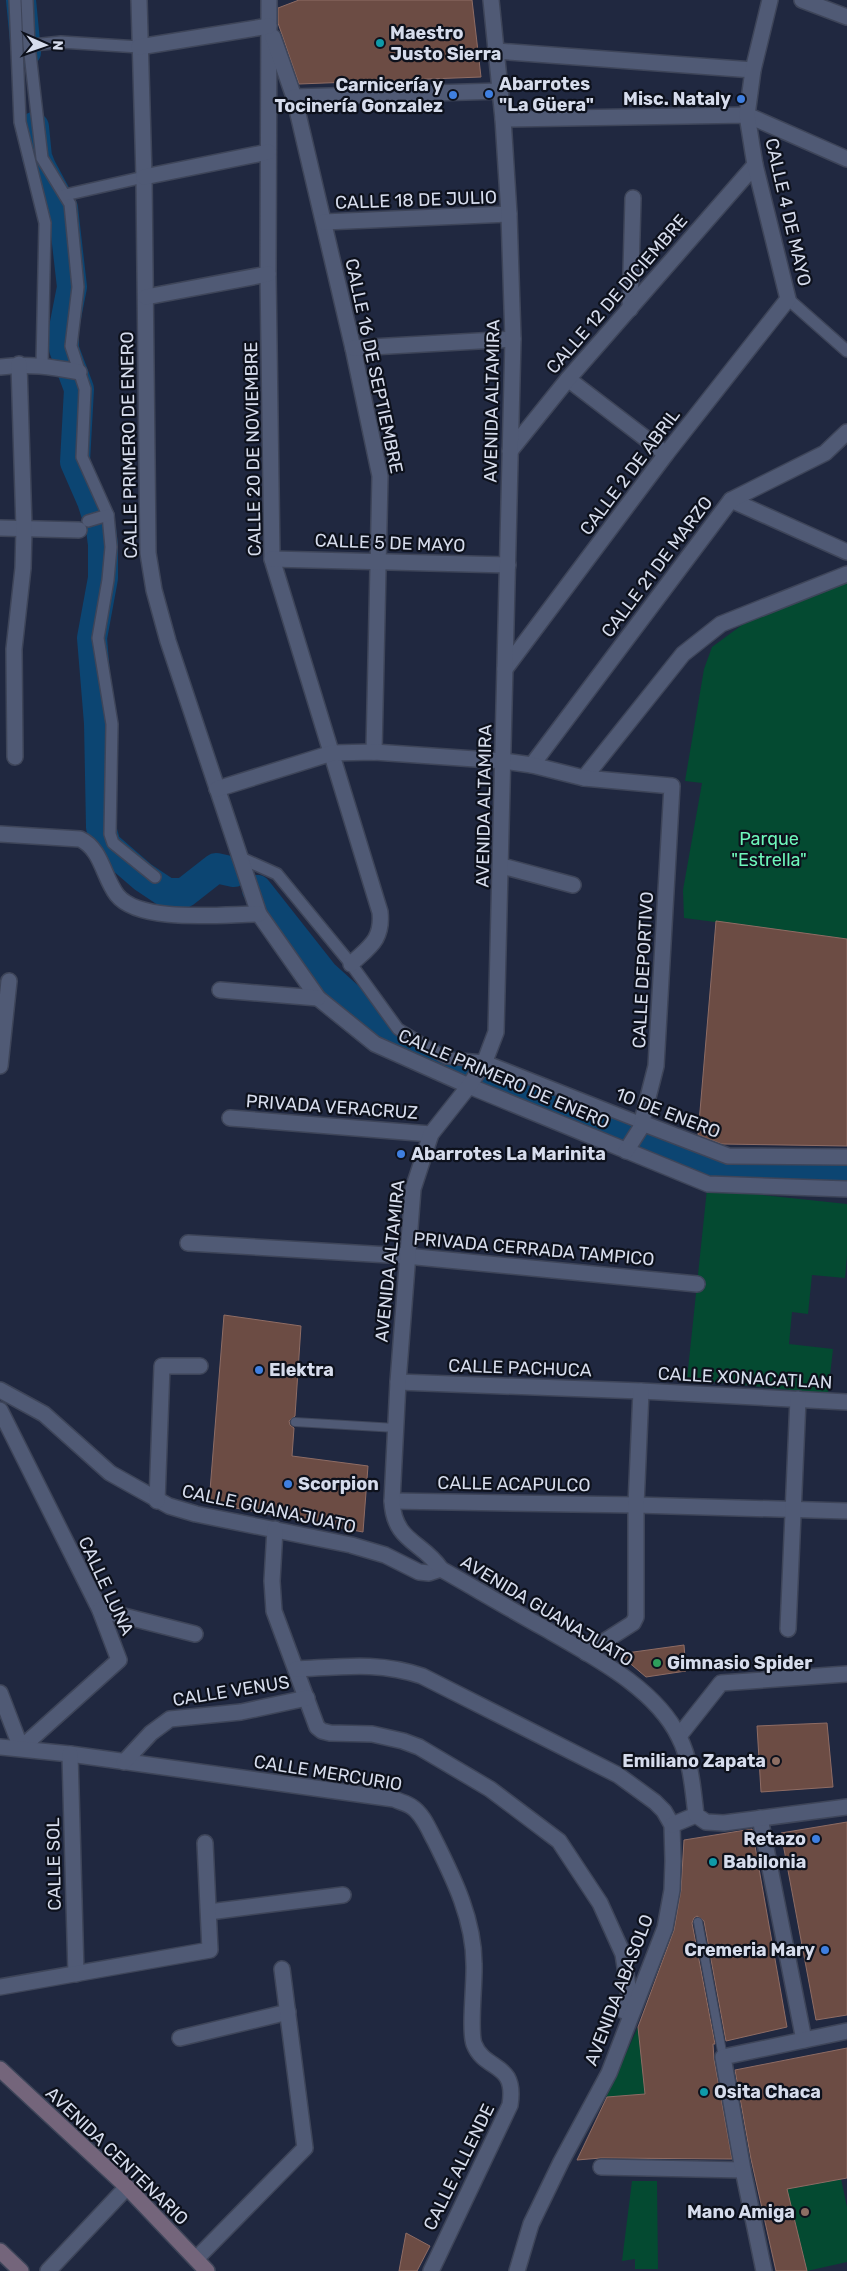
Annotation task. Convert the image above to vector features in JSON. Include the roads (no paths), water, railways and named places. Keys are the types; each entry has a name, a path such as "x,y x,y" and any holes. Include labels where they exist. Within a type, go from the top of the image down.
{"main road":[{"name":"AVENIDA CENTENARIO","path":"0,2069 127,2187 207,2271"},
{"path":"0,2251 21,2271"}],"street":[{"path":"14,0 20,122 45,223 49,367"},
{"path":"27,0 42,158 70,204 78,287 71,346 85,389 82,457 108,515 111,546 108,580 98,638 112,724 110,834 113,844 155,877"},
{"path":"139,0 139,47"},
{"path":"32,44 61,42 139,47 269,26 269,0"},
{"name":"AVENIDA ALTAMIRA","path":"442,1569 433,1557 400,1531 394,1518 392,1502 406,1256 413,1189 431,1134 469,1086 485,1061 496,1032 502,866 513,339 509,214 503,119 491,0"},
{"name":"CALLE 4 DE MAYO","path":"770,0 754,70 747,115 755,165 788,299 847,351"},
{"path":"802,0 847,17"},
{"name":"CALLE 16 DE SEPTIEMBRE","path":"269,26 294,97 353,348 380,476 380,560 374,752"},
{"name":"CALLE 20 DE NOVIEMBRE","path":"269,26 268,274 272,559 380,912 382,927 376,940 351,964"},
{"name":"CALLE PRIMERO DE ENERO","path":"139,47 144,177 146,514 148,553 154,590 217,790 259,914 318,998 375,1044 469,1086 628,1149 708,1184 847,1189"},
{"path":"496,50 754,70"},
{"path":"294,97 501,92"},
{"path":"503,119 747,115 847,160"},
{"path":"65,195 268,152"},
{"name":"CALLE 12 DE DICIEMBRE","path":"510,451 568,379 755,165"},
{"path":"630,309 633,198"},
{"name":"CALLE 18 DE JULIO","path":"324,222 509,214"},
{"path":"146,297 268,274"},
{"name":"CALLE 2 DE ABRIL","path":"505,669 666,454 788,299"},
{"path":"353,348 513,339"},
{"path":"15,757 7,649 23,568 24,528 19,364"},
{"path":"0,368 19,364 79,372"},
{"path":"568,379 666,454"},
{"name":"CALLE 21 DE MARZO","path":"532,765 731,500 825,453 847,432"},
{"path":"731,500 847,551"},
{"path":"0,528 84,525 108,515"},
{"name":"CALLE 5 DE MAYO","path":"272,559 380,560 508,565"},
{"path":"217,790 332,753 374,752 504,762 532,765 584,778 683,654 720,624 847,574"},
{"name":"CALLE DEPORTIVO","path":"584,778 672,786 656,1066 641,1126 628,1149"},
{"path":"0,834 80,839 90,843 118,896 134,909 156,914 259,914"},
{"name":"CALLE PRIMERO DE ENERO","path":"241,858 277,874 351,964 398,1030 446,1058 485,1061"},
{"path":"502,866 573,885"},
{"path":"0,1066 9,981"},
{"path":"220,990 318,998"},
{"name":"1O DE ENERO","path":"485,1061 641,1126 728,1156 847,1157"},
{"name":"PRIVADA VERACRUZ","path":"230,1118 431,1134"},
{"name":"PRIVADA CERRADA TAMPICO","path":"188,1244 406,1256 697,1284"},
{"path":"157,1501 162,1366 200,1366"},
{"name":"CALLE PACHUCA","path":"398,1382 641,1391"},
{"name":"CALLE GUANAJUATO","path":"0,1390 44,1414 110,1473 157,1501 187,1512 326,1538 370,1550 419,1572 430,1573 442,1569"},
{"path":"586,1653 633,1623 636,1617 636,1505 641,1391"},
{"name":"CALLE XONACATLAN","path":"641,1391 847,1402"},
{"path":"788,1629 798,1399"},
{"name":"CALLE LUNA","path":"0,1410 100,1610 119,1660 21,1748"},
{"name":"CALLE ACAPULCO","path":"392,1502 636,1505 847,1511"},
{"name":"CALLE VENUS","path":"124,1762 151,1733 170,1719 241,1712 307,1698 274,1611 272,1581 275,1529"},
{"name":"AVENIDA GUANAJUATO","path":"442,1569 605,1664 642,1692 664,1713 679,1736 685,1754 696,1815"},
{"path":"100,1610 195,1634"},
{"path":"296,1669 376,1665 400,1669 422,1676 618,1775 655,1802 664,1811 672,1825 696,1815 712,1824 847,1807"},
{"path":"679,1736 721,1683 847,1674"},
{"path":"0,1693 21,1748"},
{"path":"307,1698 317,1727 322,1731 372,1734 419,1747 490,1789 558,1841 600,1903 623,1954 629,1993 609,2073"},
{"name":"CALLE MERCURIO","path":"0,1747 70,1754 394,1800 413,1807 424,1821 456,1883 470,1932 474,1962 474,2044 486,2058"},
{"name":"CALLE SOL","path":"70,1754 76,1974"},
{"path":"760,1818 804,2040"},
{"name":"AVENIDA ABASOLO","path":"517,2271 531,2224 561,2162 609,2073 665,1928 672,1890 672,1825"},
{"path":"0,1987 210,1950 205,1843"},
{"path":"209,1912 343,1895"},
{"path":"196,2259 305,2148 282,1969"},
{"path":"180,2038 288,2012"},
{"path":"764,2271 742,2170 723,2058 847,2030"},
{"name":"CALLE ALLENDE","path":"431,2271 510,2105 511,2088 506,2074 486,2058"},
{"path":"601,2167 742,2170"},
{"path":"48,2271 127,2187"}],"lane":[{"path":"295,1422 396,1428"},
{"path":"701,1924 705,1938 723,2058"}],"waterway":[{"path":"21,0 26,52"},
{"path":"34,127 37,157 63,208 72,287 64,328 64,349 79,389 75,462 92,501 101,529 103,545 103,578 92,638 99,723 101,827 106,845 143,877 167,893 184,893 216,868 234,872"},
{"path":"257,890 324,975 405,1048 460,1070 492,1078 635,1138 717,1177 847,1176"}],"place":[{"name":"Maestro Justo Sierra","path":"380,43"},
{"name":"Abarrotes \"La Güera\"","path":"489,94"},
{"name":"Carnicería y Tocinería Gonzalez","path":"453,95"},
{"name":"Misc. Nataly","path":"741,99"},
{"name":"Abarrotes La Marinita","path":"401,1154"},
{"name":"Elektra","path":"259,1370"},
{"name":"Scorpion","path":"288,1484"},
{"name":"Gimnasio Spider","path":"657,1663"},
{"name":"Emiliano Zapata","path":"776,1761"},
{"name":"Retazo","path":"816,1839"},
{"name":"Babilonia","path":"713,1862"},
{"name":"Cremeria Mary","path":"825,1950"},
{"name":"Osita Chaca","path":"704,2092"},
{"name":"Mano Amiga","path":"805,2212"}],"park label":[{"name":"Parque \"Estrella\"","path":"769,850"}]}
